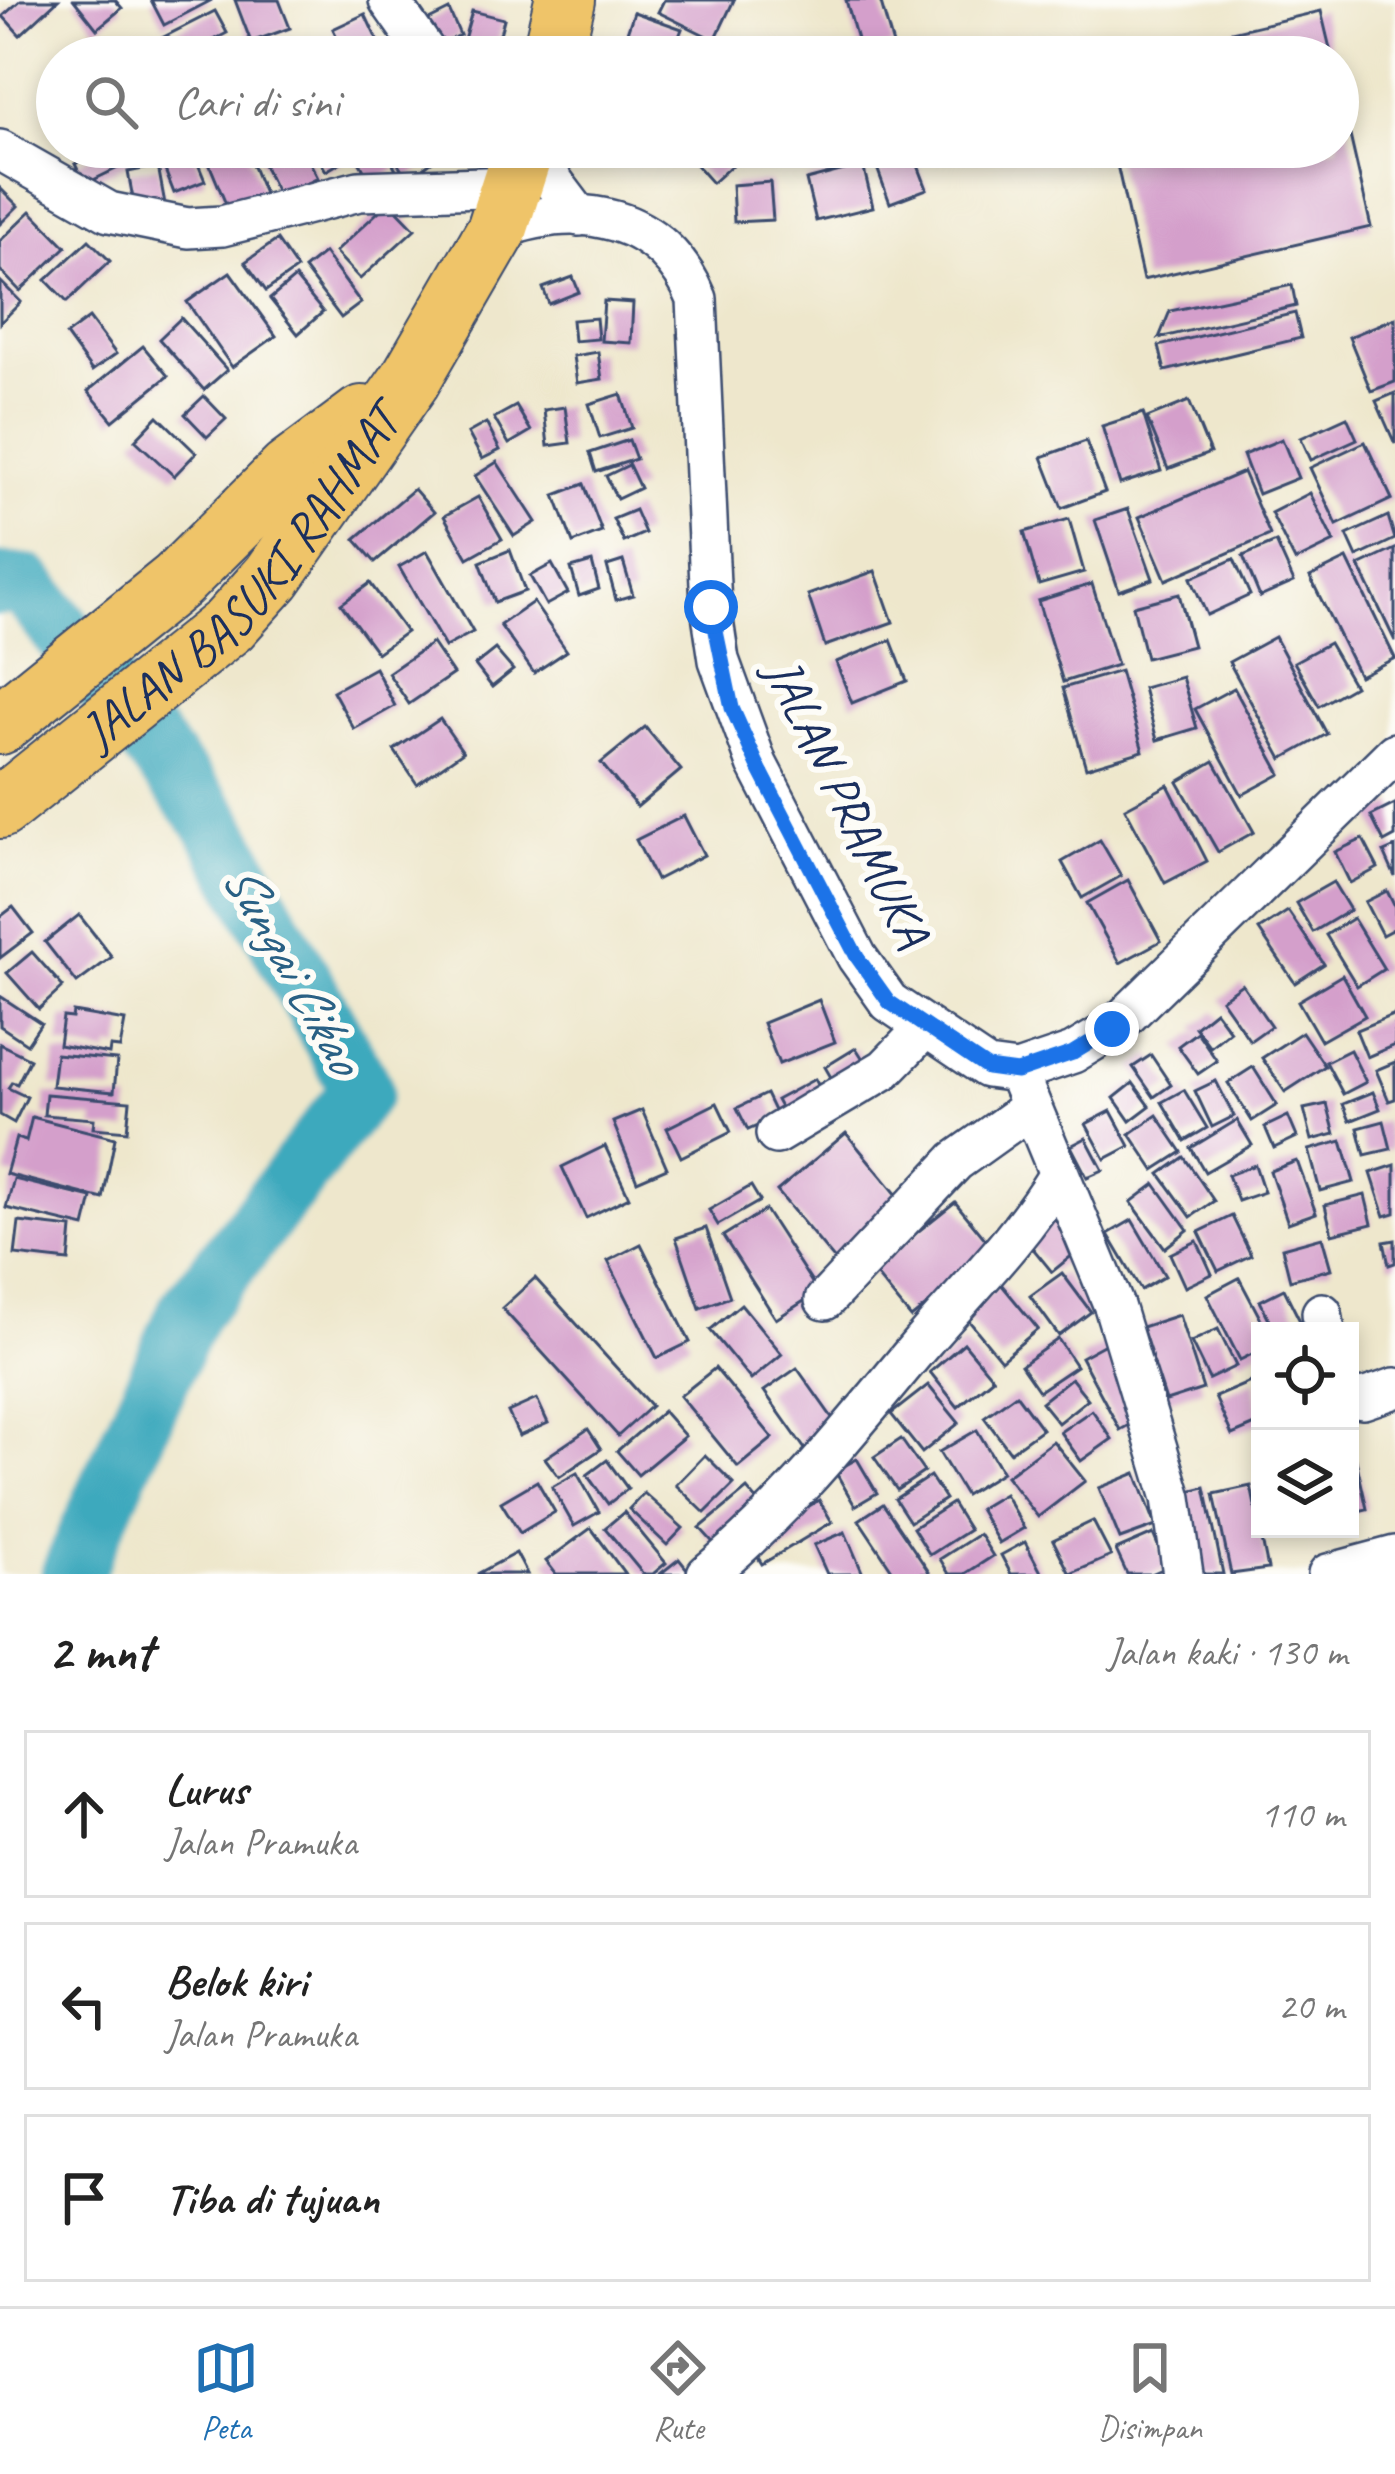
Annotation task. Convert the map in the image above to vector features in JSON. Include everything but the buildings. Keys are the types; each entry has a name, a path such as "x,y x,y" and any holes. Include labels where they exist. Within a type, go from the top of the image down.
{"highway":[{"path":"557,36 566,0"},
{"name":"JALAN BASUKI RAHMAT","path":"0,808 229,625 273,576 410,380 516,177"},
{"name":"JALAN BASUKI RAHMAT","path":"0,724 177,581 288,471 410,380"}],"street":[{"path":"389,0 414,36"},
{"name":"JALAN PRAMUKA","path":"0,150 109,212 188,228 222,226 359,191 516,177 579,216 648,233 683,266 697,299 711,607 732,708 857,957 889,1002 1023,1091"},
{"path":"516,177 579,216"},
{"path":"825,1300 1023,1091 1112,1029 1395,753"},
{"path":"776,1134 885,1069 925,1028"},
{"path":"1023,1091 1114,1306 1172,1498 1183,1574"},
{"path":"706,1574 767,1525 860,1421 1026,1228 1058,1176"},
{"path":"1359,1398 1395,1388"},
{"path":"1328,1574 1395,1556"}],"waterway":[{"name":"Sungai Cikao","path":"0,584 25,585 213,822 362,1090 188,1313 72,1574"}],"route":[{"path":"711,607 732,708 757,764 857,957 889,1002 987,1068 1017,1072 1073,1053 1112,1029"}]}
